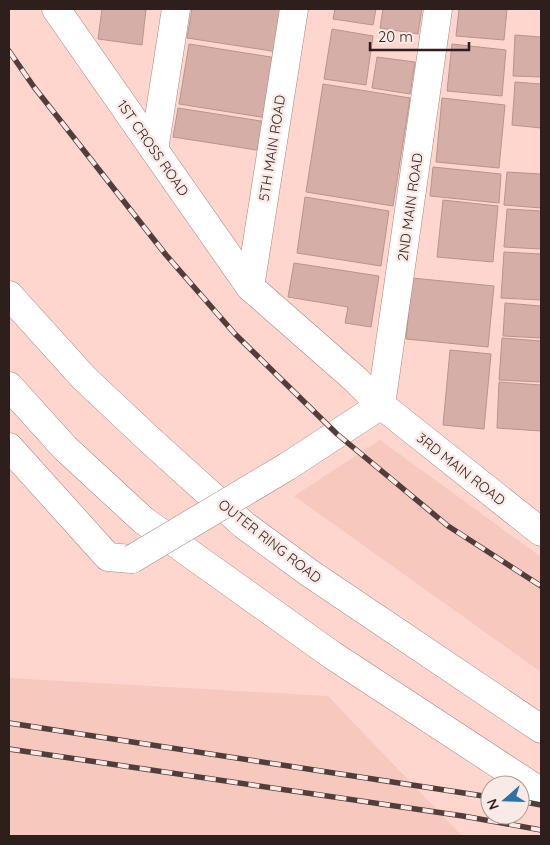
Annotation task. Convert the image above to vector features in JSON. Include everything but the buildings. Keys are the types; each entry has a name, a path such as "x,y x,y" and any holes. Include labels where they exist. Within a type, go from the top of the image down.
{"main road":[{"name":"1ST CROSS ROAD","path":"56,9 250,287 355,379 381,405"},
{"path":"154,150 176,9"},
{"name":"5TH MAIN ROAD","path":"250,287 294,9"},
{"name":"2ND MAIN ROAD","path":"381,405 438,9"},
{"name":"OUTER RING ROAD","path":"9,295 84,378 244,525 308,572 541,729"},
{"path":"9,386 66,448 143,520 332,655 541,792"},
{"path":"9,447 108,557 132,559 288,466 381,405"},
{"name":"3RD MAIN ROAD","path":"381,405 541,532"}],"shaded area":[{"path":"380,440 541,557 541,672 294,496"},
{"path":"9,678 328,696 462,836 9,836"}],"railway":[{"path":"9,51 34,87 166,255 235,334 337,434 448,526 541,586"},
{"path":"9,723 480,795"},
{"path":"9,749 463,816 541,830"},
{"path":"530,803 541,805"}]}
